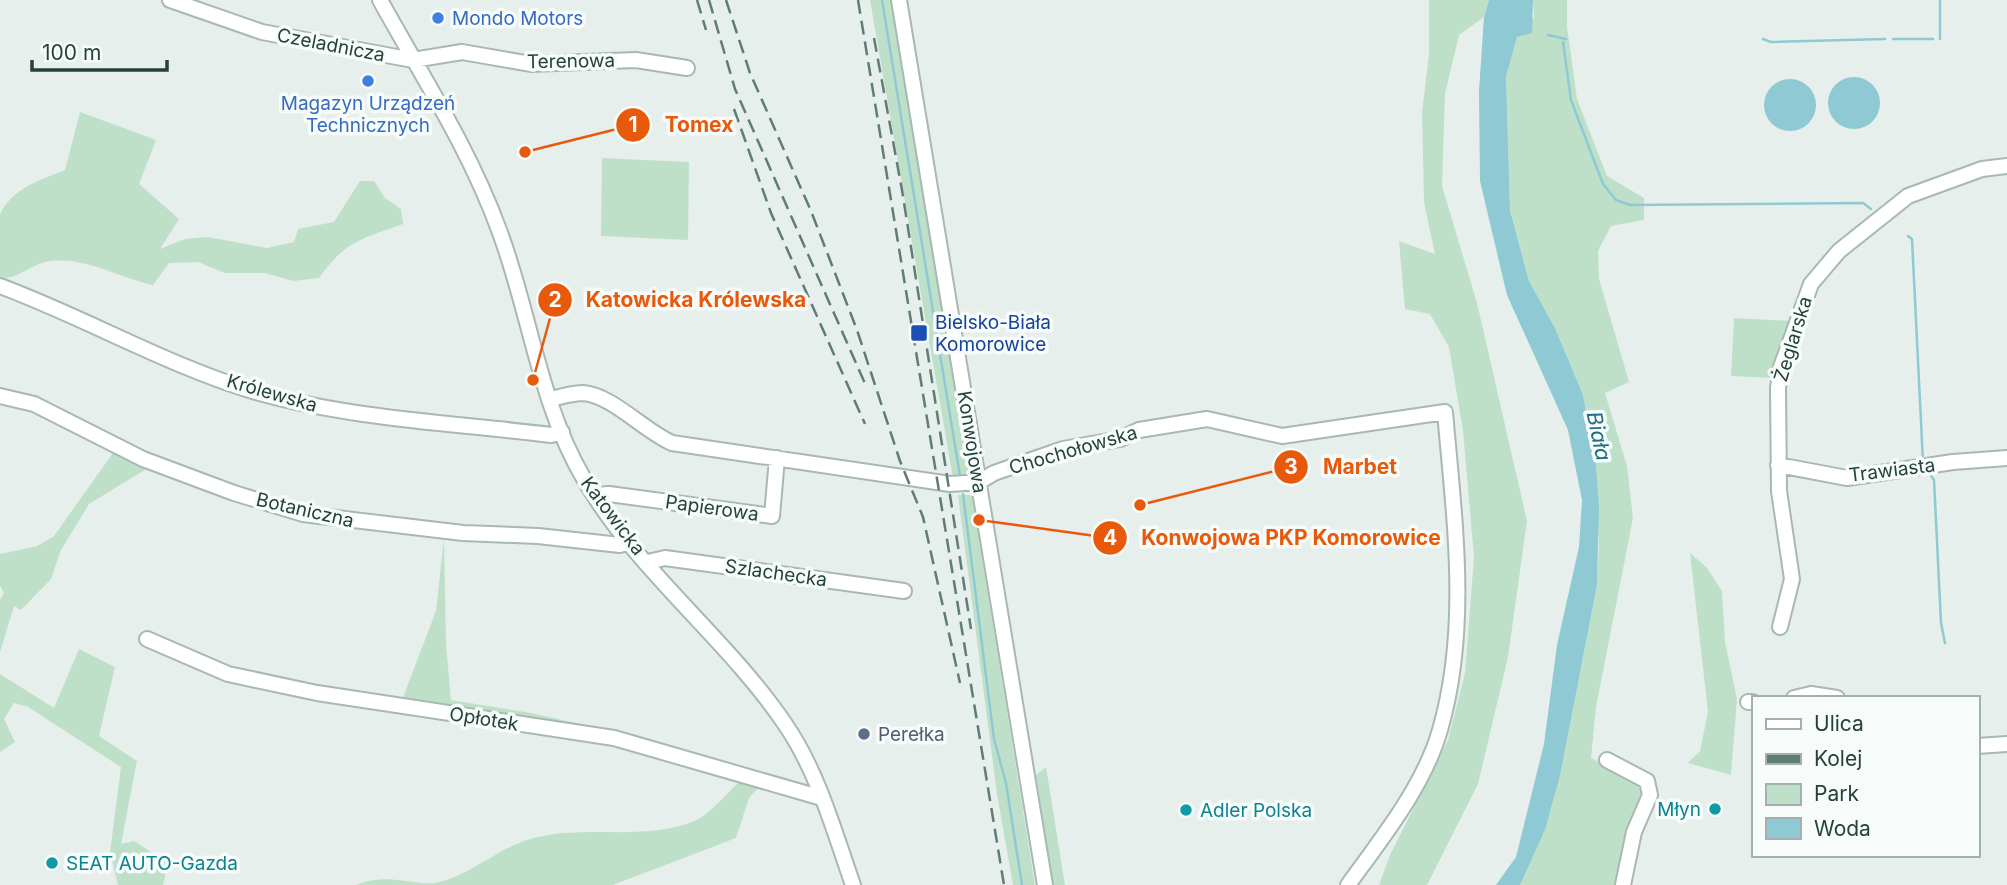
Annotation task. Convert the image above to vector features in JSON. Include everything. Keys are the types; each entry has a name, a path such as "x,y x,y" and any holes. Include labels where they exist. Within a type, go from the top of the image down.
{"street":[{"name":"Czeladnicza","path":"170,0 262,32 413,60"},
{"name":"Katowicka","path":"380,0 457,135 500,230 550,399 562,432 594,495 630,541 767,699 797,744 822,798 853,885"},
{"name":"Konwojowa","path":"899,0 1045,885"},
{"name":"Terenowa","path":"413,60 462,52 531,64 636,60 687,68"},
{"name":"Żeglarska","path":"1780,627 1792,579 1778,465 1777,406 1781,367 1806,294 1818,272 1908,196 1982,169 2007,166"},
{"name":"Królewska","path":"0,286 48,304 174,361 273,396 323,408 551,435 562,432"},
{"name":"Chochołowska","path":"550,399 583,393 603,398 653,435 672,443 937,483 979,482 994,473 1063,449 1120,439 1139,430 1207,419 1282,436 1445,412 1459,573 1451,675 1440,732 1421,773 1389,828 1348,885"},
{"name":"Botaniczna","path":"0,396 34,404 143,459 303,514 463,533 538,536 620,545 630,541"},
{"name":"Papierowa","path":"594,495 609,494 772,516 776,458"},
{"name":"Trawiasta","path":"1778,465 1847,478 1953,462 2007,458"},
{"name":"Szlachecka","path":"648,562 665,558 904,591"},
{"name":"Opłotek","path":"147,639 228,674 317,694 614,738 822,798"},
{"path":"1802,696 1824,696"},
{"path":"1979,746 2007,744"},
{"path":"1607,761 1647,781 1651,786 1650,795 1634,832 1623,885"}],"green space":[{"path":"870,0 895,0 971,464 964,477 953,478"},
{"path":"1429,0 1489,0 1484,17 1459,35 1445,94 1442,186 1477,303 1527,521 1508,657 1478,784 1427,885 1379,885 1390,855 1448,740 1465,673 1474,557 1463,431 1449,347 1430,314 1405,309 1399,241 1435,254 1424,202 1422,112 1429,55"},
{"path":"1533,0 1567,0 1567,27 1577,99 1607,176 1644,198 1644,220 1611,226 1598,251 1599,279 1629,382 1605,393 1627,466 1633,518 1596,707 1591,758 1643,784 1646,793 1619,885 1520,885 1545,830 1560,776 1597,585 1599,545 1596,465 1583,395 1555,328 1529,281 1510,209 1506,77 1517,37 1534,17"},
{"path":"80,112 156,140 139,184 179,219 160,249 185,239 208,237 267,248 294,242 298,229 334,222 360,181 374,181 385,198 401,209 403,224 356,242 338,256 319,278 293,281 265,273 225,273 198,262 169,263 153,285 90,265 51,261 14,276 0,278 0,214 20,191 65,170"},
{"path":"602,158 689,162 688,240 601,236"},
{"path":"1734,318 1792,321 1773,378 1731,376"},
{"path":"113,453 148,468 89,504 61,550 51,579 21,610 14,606 0,652 0,600 4,593 0,586 0,554 37,546 54,536"},
{"path":"958,495 972,495 1035,885 1013,885 997,794"},
{"path":"444,538 446,645 451,700 531,713 603,729 402,700 436,611"},
{"path":"1690,553 1707,568 1722,591 1725,642 1737,699 1731,775 1688,763 1700,751 1708,712"},
{"path":"79,649 115,667 99,736 137,761 121,844 134,841 168,863 163,885 118,885 110,852 121,767 28,707 14,703 4,719 15,742 0,752 0,674 54,708"},
{"path":"1046,767 1065,885 1050,885 1034,777"},
{"path":"741,780 760,786 749,798 736,838 613,885 356,885 378,879 426,883 448,880 515,845 547,835 672,828 705,815"}],"water":[{"path":"1489,0 1533,0 1532,33 1517,37 1506,77 1510,210 1529,281 1555,328 1583,395 1596,465 1599,508 1597,585 1560,776 1545,830 1520,885 1496,885 1516,857 1544,744 1557,645 1579,547 1582,500 1568,430 1507,295 1480,181 1479,91 1484,17"},
{"path":"1854,77 1873,84 1880,103 1873,122 1854,129 1835,122 1828,103 1835,84"},
{"path":"1790,79 1809,86 1816,105 1809,124 1790,131 1771,124 1764,105 1771,86"}],"waterway":[{"path":"882,0 960,476"},
{"path":"1940,0 1940,39"},
{"path":"1548,35 1566,39"},
{"path":"1763,39 1771,42 1885,39"},
{"path":"1893,39 1933,39"},
{"path":"1563,42 1571,100 1603,184 1616,200 1630,205 1863,203 1871,209"},
{"path":"1908,236 1912,239 1923,462"},
{"path":"1929,473 1934,480 1941,623 1945,643"},
{"path":"963,494 994,739 1006,783 1022,885"}],"railway":[{"path":"697,0 706,30"},
{"path":"709,0 735,89 867,388"},
{"path":"726,0 750,73 811,211 857,330 900,461 923,517 960,683"},
{"path":"858,0 1004,885"},
{"path":"874,38 902,190 971,629"},
{"path":"734,109 771,213 865,424"}],"place":[{"name":"Mondo Motors","path":"438,18"},
{"name":"Magazyn Urządzeń Technicznych","path":"368,81"},
{"name":"Tomex","path":"525,152"},
{"name":"Bielsko-Biała Komorowice","path":"919,333"},
{"name":"Katowicka Królewska","path":"533,380"},
{"name":"Marbet","path":"1140,505"},
{"name":"Konwojowa PKP Komorowice","path":"979,520"},
{"name":"Perełka","path":"864,734"},
{"name":"Młyn","path":"1715,809"},
{"name":"Adler Polska","path":"1186,810"},
{"name":"SEAT AUTO-Gazda","path":"52,863"}],"water label":[{"name":"Biała","path":"1599,436"}]}
